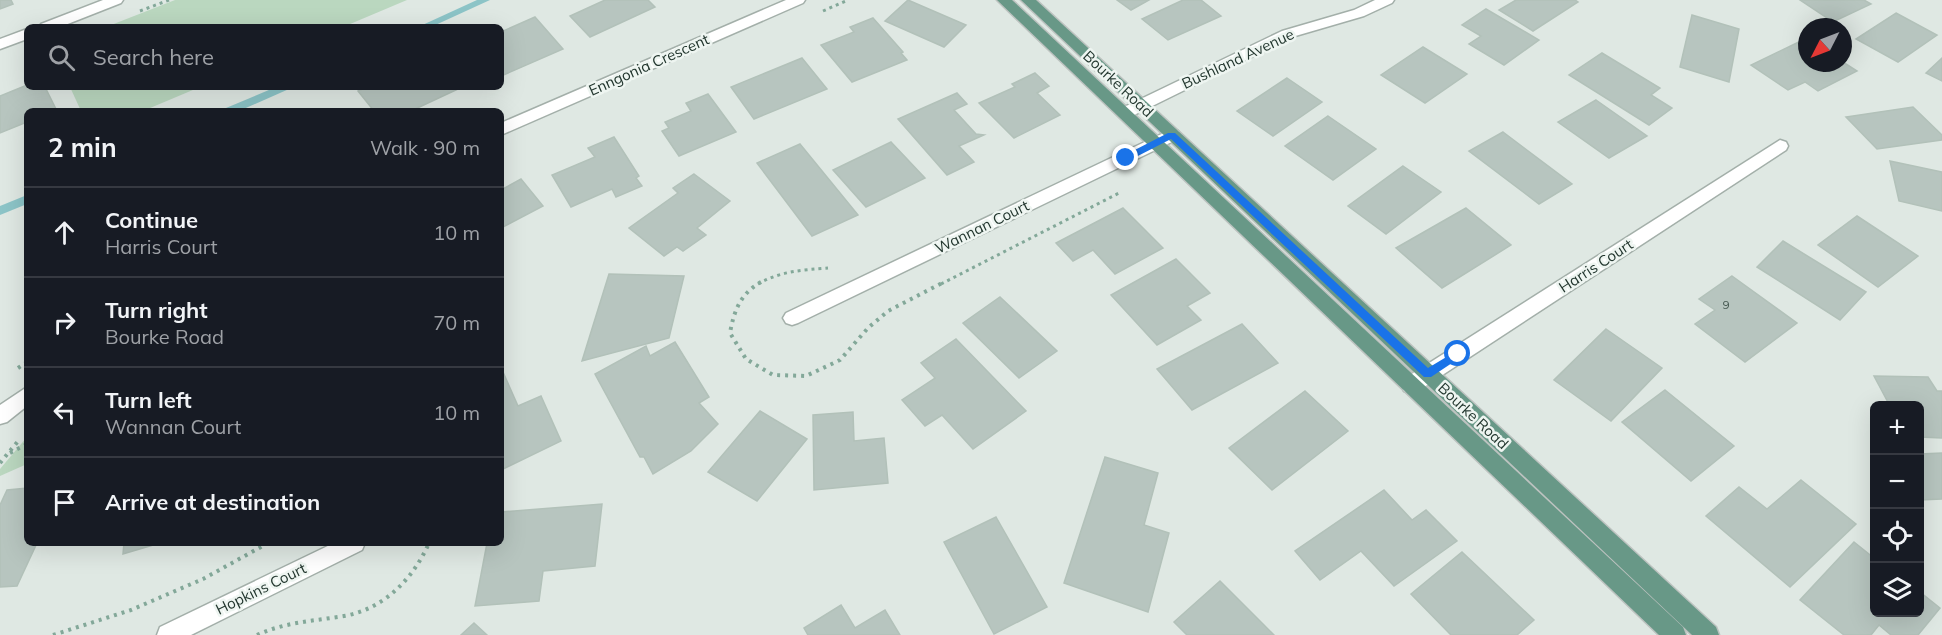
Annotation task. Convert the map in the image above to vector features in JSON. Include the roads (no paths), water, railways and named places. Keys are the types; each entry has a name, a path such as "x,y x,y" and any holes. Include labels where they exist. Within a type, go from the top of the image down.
{"main road":[{"name":"Bourke Road","path":"1004,0 1133,110 1428,374 1708,635"},
{"name":"Bourke Road","path":"1028,0 1133,110"},
{"name":"Bourke Road","path":"1164,139 1411,385 1675,635"}],"street":[{"path":"54,24 114,0"},
{"name":"Enngonia Crescent","path":"504,128 798,0"},
{"name":"Bushland Avenue","path":"1133,110 1287,34 1359,13 1387,0"},
{"path":"0,44 24,35"},
{"name":"Wannan Court","path":"792,318 1164,139"},
{"name":"Harris Court","path":"1411,385 1780,146"},
{"path":"0,416 24,397"},
{"name":"Hopkins Court","path":"168,635 349,546"}],"waterway":[{"path":"430,24 485,0"},
{"path":"237,108 278,90"},
{"path":"0,211 24,200"}]}
